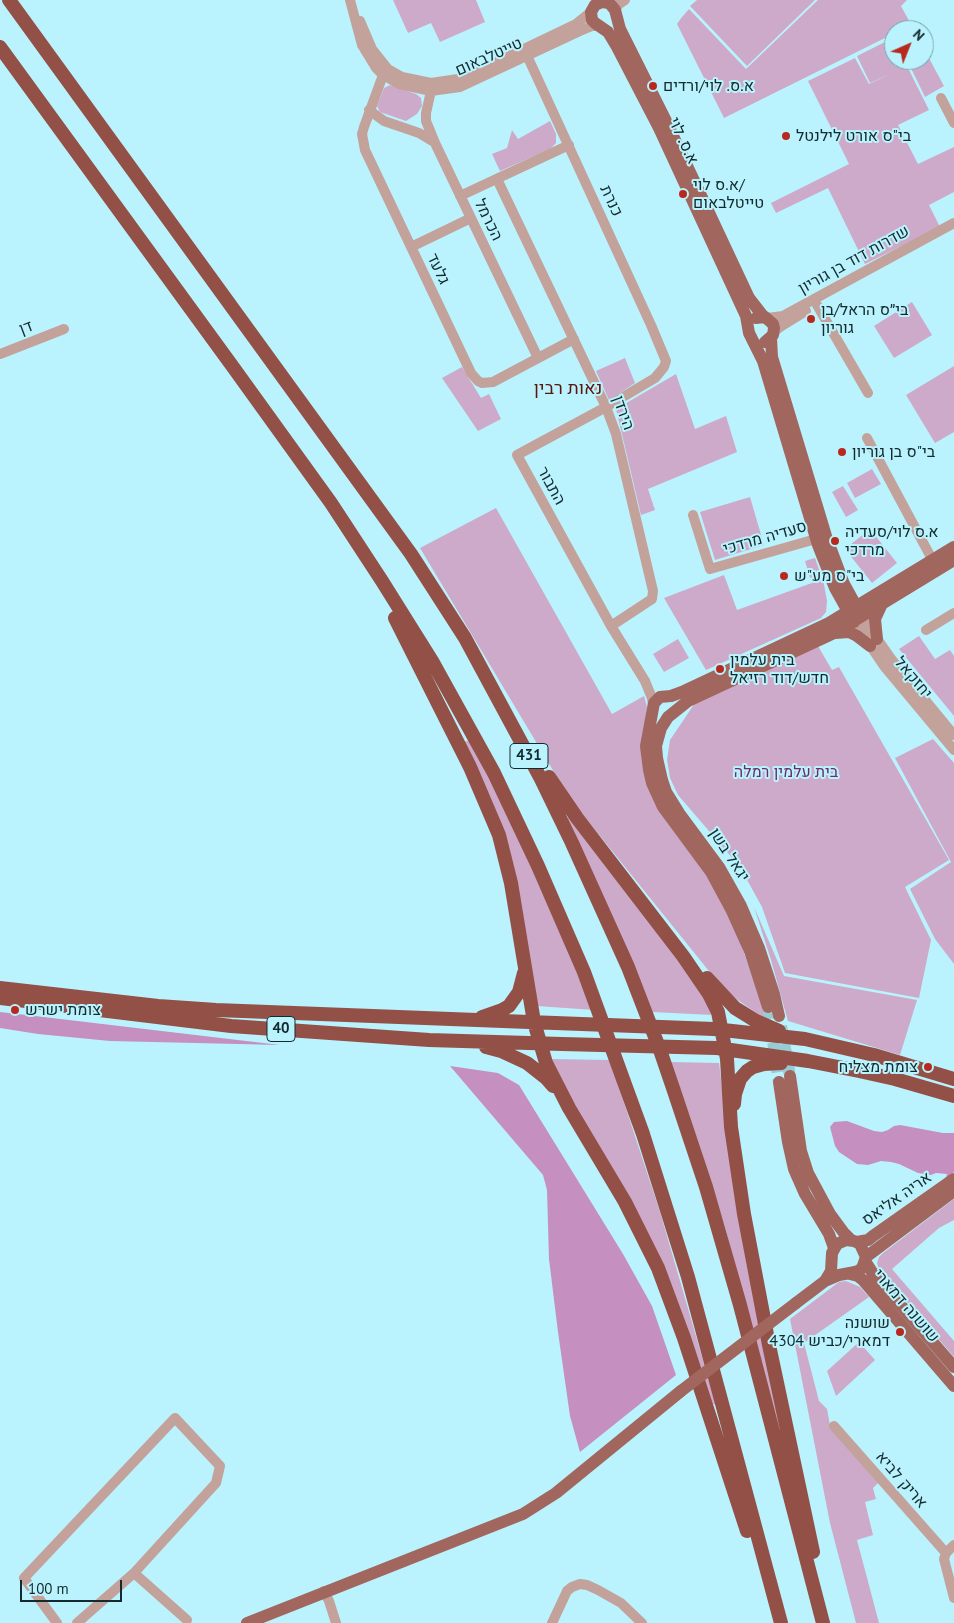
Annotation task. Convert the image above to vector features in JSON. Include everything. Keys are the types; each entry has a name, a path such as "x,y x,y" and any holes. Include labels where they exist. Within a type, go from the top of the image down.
{"highway":[{"name":"431","path":"9,0 387,520 465,638 541,779 572,842 628,967 660,1050 706,1187 737,1295 823,1623"},
{"name":"431","path":"0,47 233,367 345,525 432,661 482,751 538,866 594,996 643,1134 688,1277 781,1623"},
{"path":"345,525 421,668 470,767 499,835 507,863 534,1022 540,1044 551,1075 625,1202 658,1268 684,1338 777,1623"},
{"path":"465,638 554,786 683,956 709,994 718,1012 718,1029 730,1127 770,1354 829,1623"},
{"path":"647,909 728,1001 749,1017 794,1037"},
{"path":"469,1021 502,1010 509,1006 520,992 525,969 519,933"},
{"name":"40","path":"0,988 158,1006 216,1010 718,1029 794,1037 874,1055 954,1079"},
{"name":"40","path":"0,998 231,1026 429,1040 721,1049 808,1061 895,1079 954,1096"},
{"path":"429,1040 481,1046 515,1057 532,1066 546,1078 569,1108"},
{"path":"730,1127 735,1094 740,1079 748,1071 753,1067 764,1064 808,1061"}],"main road":[{"path":"598,3 612,7 615,19 610,25 600,26 592,20 592,7 598,3"},
{"name":"א.ס. לוי","path":"612,7 620,29 749,298 765,317"},
{"name":"א.ס. לוי","path":"600,26 612,38 659,128 746,316 750,333 763,361 821,538 838,582 855,615"},
{"path":"765,317 773,324 772,335 767,341 759,342 750,333 751,321 754,318 765,317"},
{"name":"א.ס. לוי","path":"772,335 772,358 821,538"},
{"path":"880,599 876,613 873,642 849,632 830,629 682,692 658,699 654,708 660,717 670,715 695,697 830,629 855,615 954,547"},
{"path":"830,629 836,613 838,582 855,592 880,599 954,560"},
{"path":"665,697 674,703 670,715"},
{"name":"יגאל בשן","path":"654,708 646,746 652,783 663,807 710,872 732,911 750,951 768,1007"},
{"name":"יגאל בשן","path":"670,715 660,728 656,746 662,780 672,802 719,867 742,906 762,955 779,1016"},
{"path":"825,1281 860,1270 866,1259 863,1248 834,1220 808,1173 784,1079 788,1142 794,1169 805,1194 829,1234 834,1248"},
{"name":"אריה אליאס","path":"854,1241 868,1240 954,1179"},
{"name":"אריה אליאס","path":"866,1259 954,1191"},
{"path":"247,1623 530,1510 556,1493 681,1392 825,1281 829,1276 834,1248 841,1241 854,1241"},
{"name":"שושנה דמארי","path":"866,1259 872,1272 954,1367"},
{"path":"832,1262 838,1270 849,1274"},
{"name":"שושנה דמארי","path":"849,1274 858,1276 863,1280 954,1386"}],"street":[{"name":"טייטלבאום","path":"350,0 372,49 385,72 399,84 431,91 460,87 576,24 592,7"},
{"path":"612,7 625,0"},
{"name":"טייטלבאום","path":"385,72 411,80 441,83 467,76 588,27 600,26"},
{"name":"כנרת","path":"526,52 652,325 666,361 664,367"},
{"path":"362,134 385,72"},
{"name":"הכרמל","path":"431,91 426,121 538,358"},
{"path":"941,98 954,123"},
{"path":"370,110 384,121 424,135 435,143"},
{"path":"404,127 417,122 426,113"},
{"path":"362,134 372,124 384,121"},
{"name":"גלעד","path":"362,134 365,150 411,248 469,369 478,381 487,384 493,382 574,339"},
{"path":"460,196 569,145"},
{"name":"הירדן","path":"497,179 606,407 616,434 654,591 652,599 611,626"},
{"path":"411,248 471,218"},
{"name":"שדרות דוד בן גוריון","path":"765,317 783,316 954,223"},
{"name":"שדרות דוד בן גוריון","path":"772,335 780,327 817,305 954,231"},
{"path":"817,305 868,394"},
{"name":"דן","path":"0,354 64,330"},
{"name":"התבור","path":"664,367 655,378 517,455 611,626 645,681 650,687 665,697"},
{"path":"866,438 933,560"},
{"name":"סעדיה מרדכי","path":"693,514 710,569 821,538"},
{"path":"926,630 954,613"},
{"name":"יחזקאל","path":"855,615 873,642 887,670 954,750"},
{"name":"יחזקאל","path":"873,642 954,734"},
{"name":"התבור","path":"645,681 654,708"},
{"path":"57,1623 24,1578 175,1418 220,1466 216,1483 134,1573 77,1623"},
{"name":"אריק לביא","path":"834,1426 946,1553"},
{"path":"954,1545 946,1553 944,1559 954,1598"},
{"path":"134,1573 187,1620"},
{"path":"552,1623 567,1591 580,1584 587,1584 621,1604 642,1623"},
{"path":"324,1591 330,1601 336,1623"}],"green space":[{"path":"393,0 476,0 485,22 440,42 431,23 408,33"},
{"path":"697,0 815,0 747,66 690,6"},
{"path":"818,0 907,0 901,6 909,20 884,20 884,38 724,118 677,24 689,9 746,69"},
{"path":"884,42 884,70 909,70 929,110 898,125 918,164 954,147 954,192 929,205 940,227 865,264 828,188 776,213 771,203 849,164 808,81 855,58 869,84 894,72 870,83 857,56"},
{"path":"934,68 944,86 925,97 912,70 934,70"},
{"path":"390,85 416,94 421,98 422,106 417,114 406,121 380,112 377,106 384,88"},
{"path":"550,121 556,134 556,143 550,149 500,171 492,154 507,148 512,130 518,139"},
{"path":"912,302 932,335 894,358 874,326"},
{"path":"625,358 635,383 609,400 596,371"},
{"path":"954,366 954,432 935,443 906,395"},
{"path":"462,367 481,398 489,394 501,419 478,431 442,378"},
{"path":"676,374 695,429 726,416 737,452 648,489 655,510 641,515 616,409"},
{"path":"872,469 881,484 855,498 847,483"},
{"path":"843,486 858,510 846,517 832,492"},
{"path":"750,497 764,545 715,560 700,512"},
{"path":"496,508 612,714 644,696 647,707 644,744 697,856 732,919 763,1007 765,1019 721,986 575,805 420,548"},
{"path":"870,529 897,563 872,583 845,549"},
{"path":"815,558 821,575 810,578 805,561"},
{"path":"724,575 737,610 823,579 827,601 826,612 821,618 706,670 664,598"},
{"path":"919,636 935,659 950,650 954,656 954,716 899,649"},
{"path":"678,639 689,658 664,672 653,654"},
{"name":"בית עלמין רמלה","path":"818,646 832,670 839,667 949,860 905,887 931,940 919,998 785,973 762,907 740,867 678,795 670,778 667,760 670,740 695,703"},
{"path":"933,739 954,763 954,964 935,939 910,889 951,862 895,758"},
{"path":"471,740 516,832 594,1010 537,1006 511,857 463,742"},
{"path":"570,814 700,989 712,1015 652,1012 566,821"},
{"path":"754,907 784,976 917,1000 900,1055 788,1021"},
{"path":"551,1059 610,1060 660,1212 716,1405 711,1403 687,1332"},
{"path":"671,1062 719,1063 735,1193 746,1261 782,1426 776,1426 726,1231"},
{"path":"954,1199 954,1220 939,1228 892,1269 954,1341 954,1357 879,1269 877,1263 883,1253"},
{"path":"846,1281 860,1287 869,1297 804,1343 819,1401 827,1409 830,1425 878,1483 873,1488 876,1499 865,1502 873,1535 857,1540 879,1623 856,1623 830,1523 790,1319 839,1282"},
{"path":"859,1342 875,1360 836,1396 827,1371"}],"shaded area":[{"path":"0,1012 280,1045 110,1041 38,1034 0,1028"},
{"path":"450,1066 498,1073 519,1085 623,1254 652,1306 676,1375 580,1452 570,1416 558,1332 549,1259 547,1190 543,1175"},
{"path":"847,1121 882,1132 900,1125 943,1133 954,1133 954,1172 946,1178 947,1174 936,1173 931,1175 918,1173 891,1162 881,1161 868,1165 857,1164 839,1152 835,1146 830,1127 834,1122"}],"tunnel":[{"path":"768,1007 779,1082"},
{"path":"781,1026 790,1076"}],"place":[{"name":"א.ס. לוי/ורדים","path":"653,86"},
{"name":"בי\"ס אורט לילנטל","path":"786,136"},
{"name":"א.ס לוי/ טייטלבאום","path":"683,194"},
{"name":"בי״ס הראל/בן גוריון","path":"811,319"},
{"name":"בי\"ס בן גוריון","path":"842,452"},
{"name":"א.ס לוי/סעדיה מרדכי","path":"835,541"},
{"name":"בי\"ס מע\"ש","path":"784,576"},
{"name":"בית עלמין חדש/דוד רזיאל","path":"720,669"},
{"name":"צומת ישרש","path":"15,1010"},
{"name":"צומת מצליח","path":"928,1067"},
{"name":"שושנה דמארי/כביש 4304","path":"900,1332"}],"district":[{"name":"נאות רבין","path":"568,389"}]}
